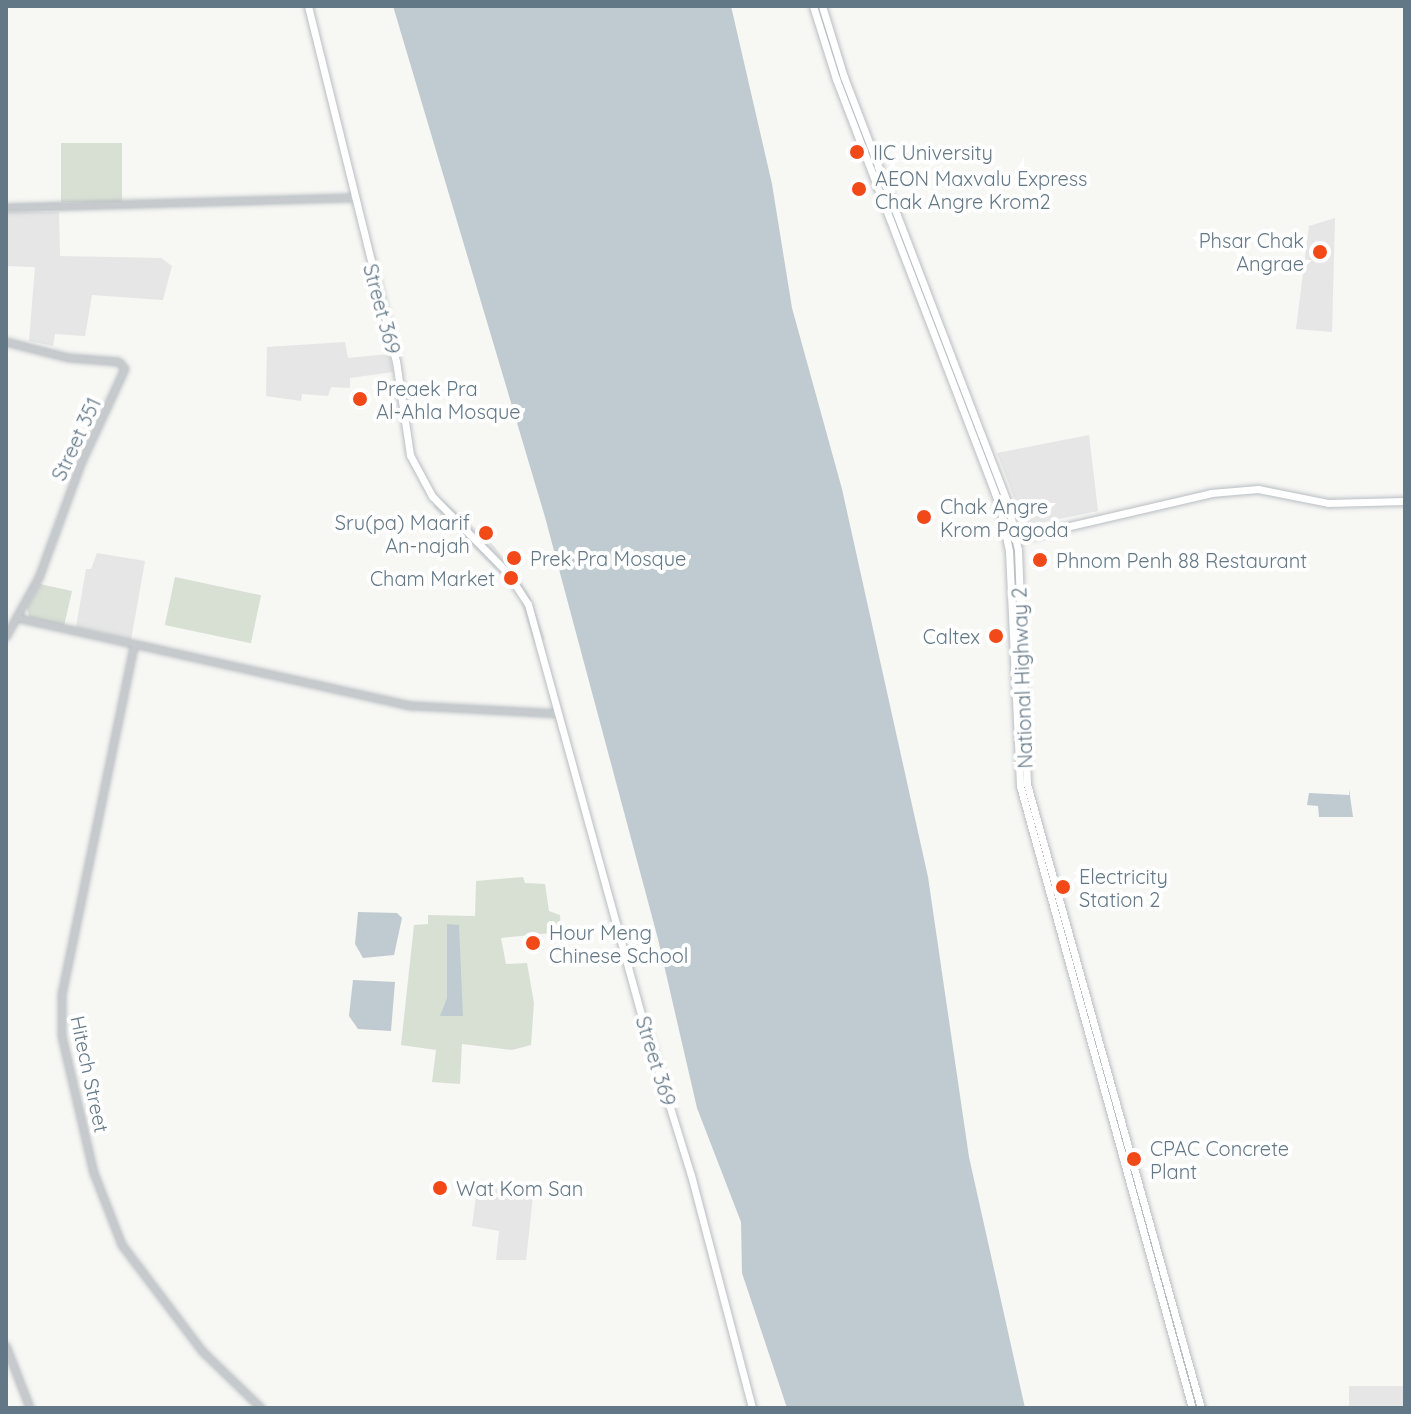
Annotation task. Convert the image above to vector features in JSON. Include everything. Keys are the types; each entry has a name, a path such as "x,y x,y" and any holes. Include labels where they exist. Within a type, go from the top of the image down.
{"main road":[{"name":"Street 369","path":"308,6 352,198 396,361 416,472 435,500 519,587 534,619 650,1047 691,1175 752,1408"},
{"name":"National Highway 2","path":"813,6 942,344 1005,493 1012,540 1022,746 1033,821 1192,1408"},
{"name":"National Highway 2","path":"822,6 919,284"},
{"path":"1012,540 1216,492 1258,489 1328,503 1405,501"},
{"name":"National Highway 2","path":"1033,821 1201,1408"}],"street":[{"path":"6,208 273,204 352,198"},
{"name":"Street 351","path":"6,342 69,358 119,362 125,369 76,476 39,578 6,637"},
{"path":"17,618 134,647 412,706 559,714"},
{"name":"Hitech Street","path":"134,647 65,980 62,1036 94,1173 122,1245 189,1336 261,1408"},
{"path":"6,1346 30,1408"}],"shaded area":[{"path":"393,6 731,6 772,184 792,308 842,489 928,877 969,1157 1025,1408 787,1408 742,1273 741,1222 697,1108 658,939 545,517"},
{"path":"61,143 122,143 122,202 61,202"},
{"path":"6,212 59,212 60,256 161,258 172,266 163,300 92,295 85,336 55,334 53,346 29,341 35,267 6,266"},
{"name":"Phsar Chak Angrae","path":"1335,218 1332,332 1296,329 1309,226"},
{"path":"345,342 348,358 389,354 393,372 350,378 350,388 331,387 328,396 302,394 301,401 266,396 267,347"},
{"path":"1089,435 1098,511 1025,526 997,453"},
{"name":"Cham Market","path":"441,498 494,546 529,594 545,639 534,643 518,592 433,507"},
{"path":"97,553 145,561 131,640 76,627 86,569 91,569"},
{"path":"175,577 261,595 251,643 165,625"},
{"path":"40,584 72,591 64,626 29,617 27,608"},
{"path":"1349,789 1353,817 1319,817 1318,806 1307,805 1309,793 1349,795"},
{"path":"523,877 525,883 545,884 549,911 560,915 561,932 501,938 506,964 527,963 534,1003 531,1045 512,1050 462,1044 460,1084 432,1082 436,1050 401,1045 414,925 428,924 428,915 475,916 476,881"},
{"path":"358,912 397,913 402,918 394,955 363,958 355,944"},
{"path":"447,924 459,925 463,1016 440,1016 447,998"},
{"path":"353,980 395,982 391,1031 358,1029 349,1016"},
{"path":"478,1181 534,1187 526,1260 496,1260 499,1231 472,1226"},
{"path":"1349,1386 1405,1386 1405,1408 1349,1408"}],"place":[{"name":"IIC University","path":"857,152"},
{"name":"AEON Maxvalu Express Chak Angre Krom2","path":"859,189"},
{"name":"Phsar Chak Angrae","path":"1320,252"},
{"name":"Preaek Pra Al-Ahla Mosque","path":"360,399"},
{"name":"Chak Angre Krom Pagoda","path":"924,517"},
{"name":"Sru(pa) Maarif An-najah","path":"486,533"},
{"name":"Prek Pra Mosque","path":"514,558"},
{"name":"Phnom Penh 88 Restaurant","path":"1040,560"},
{"name":"Cham Market","path":"511,578"},
{"name":"Caltex","path":"996,636"},
{"name":"Electricity Station 2","path":"1063,887"},
{"name":"Hour Meng Chinese School","path":"533,943"},
{"name":"CPAC Concrete Plant","path":"1134,1159"},
{"name":"Wat Kom San","path":"440,1188"}]}
